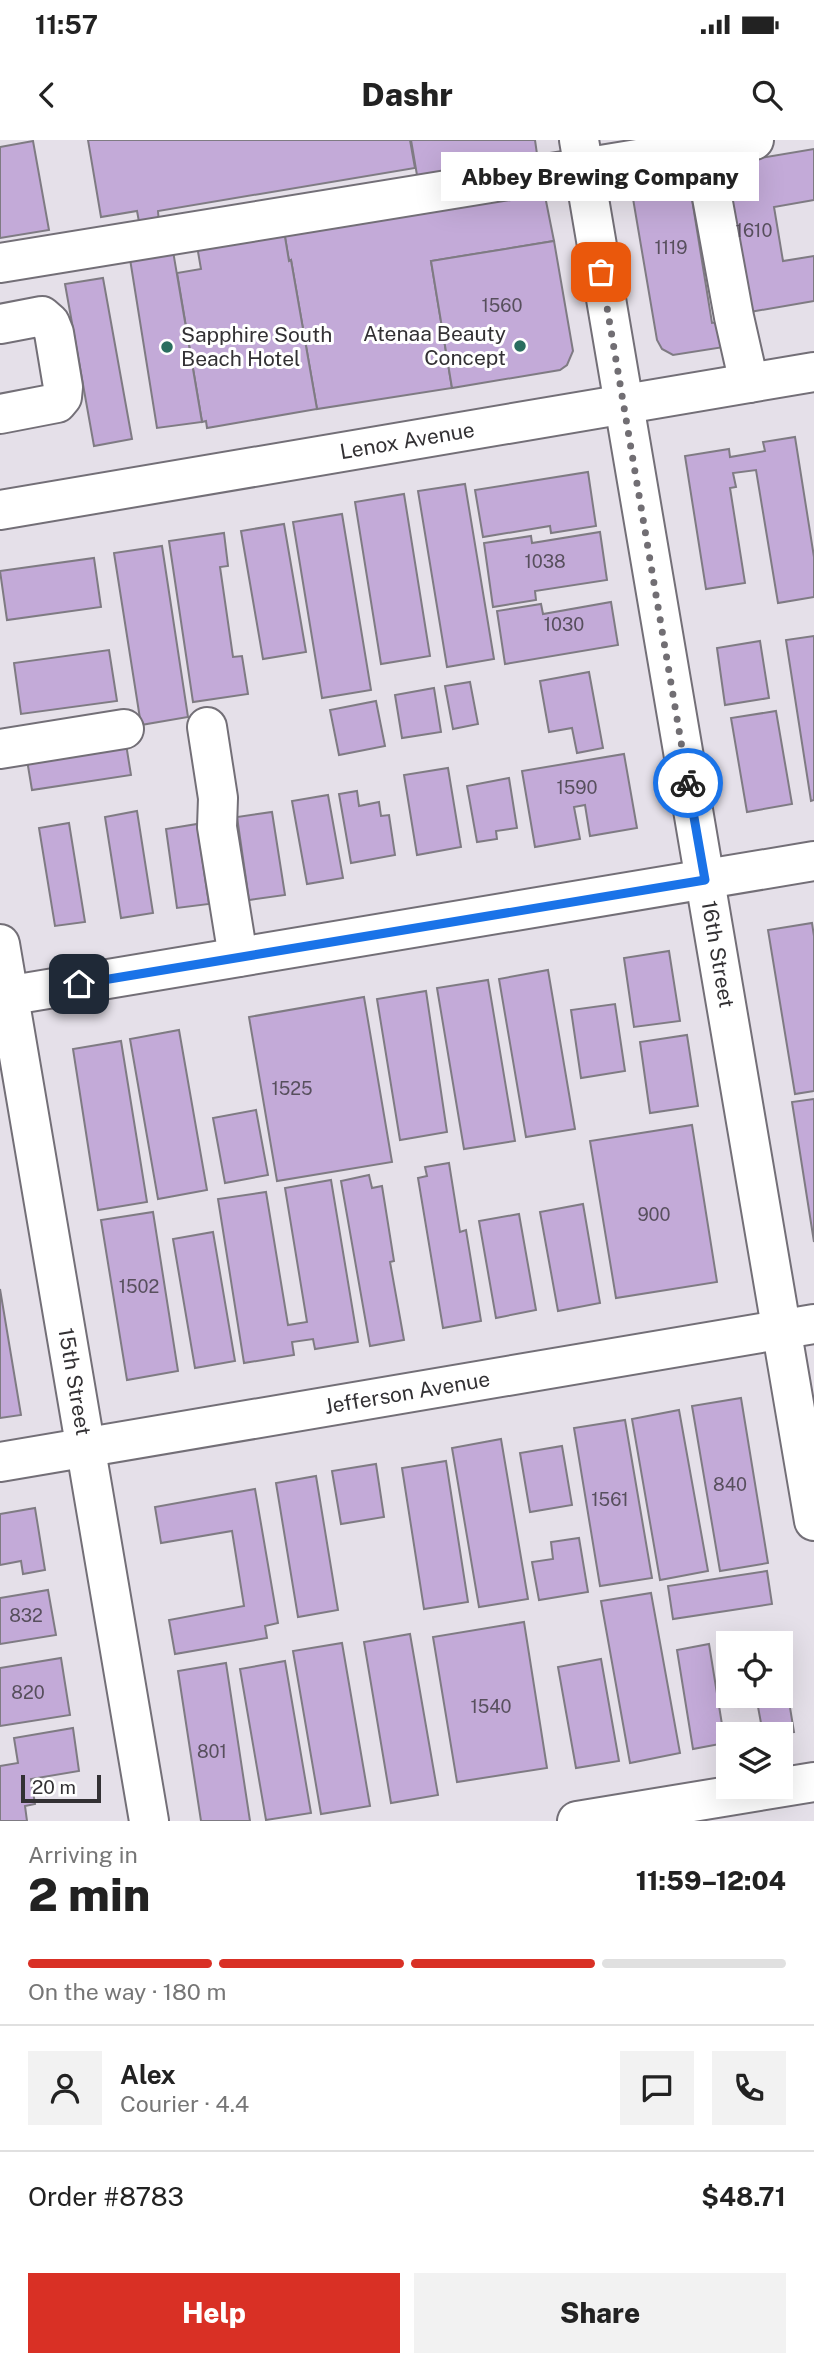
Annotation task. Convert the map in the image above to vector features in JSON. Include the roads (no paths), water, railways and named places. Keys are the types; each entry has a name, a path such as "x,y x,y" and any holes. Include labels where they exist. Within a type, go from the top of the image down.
{"street":[{"path":"0,263 581,153 703,148 754,140"},
{"path":"703,148 749,383"},
{"name":"16th Street","path":"581,153 705,880 797,1327 814,1521"},
{"path":"0,324 42,316 50,323 63,387 62,397 57,403 0,414"},
{"name":"Lenox Avenue","path":"0,510 814,372"},
{"path":"206,727 218,798 217,827 238,957"},
{"path":"0,750 124,729"},
{"path":"4,996 814,861"},
{"name":"15th Street","path":"0,944 4,996 149,1821"},
{"name":"Jefferson Avenue","path":"0,1462 797,1327"},
{"path":"577,1821 814,1782"}],"place":[{"name":"Abbey Brewing Company","path":"601,272"},
{"name":"Atenaa Beauty Concept","path":"520,346"},
{"name":"Sapphire South Beach Hotel","path":"167,347"}]}
